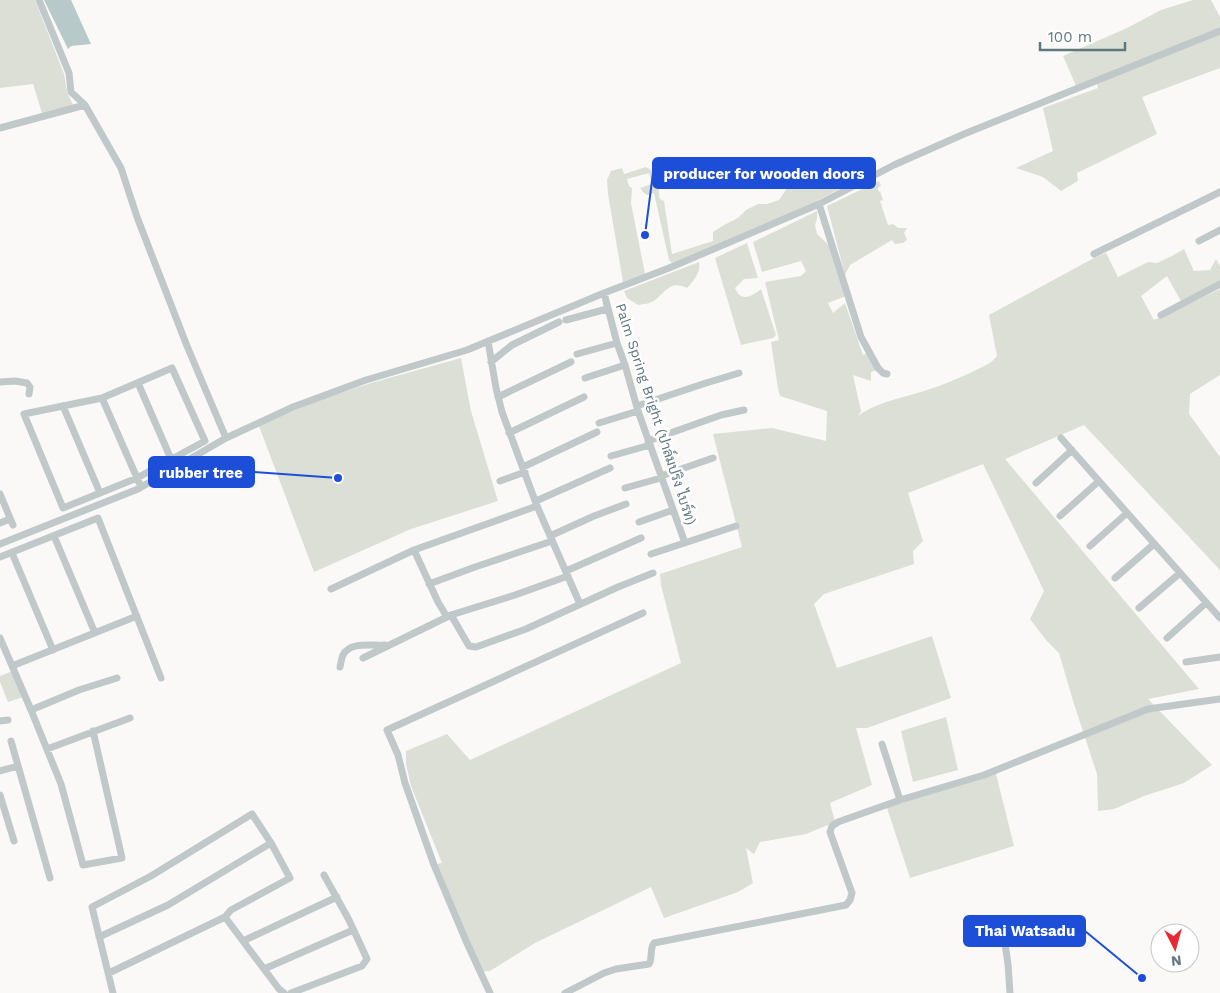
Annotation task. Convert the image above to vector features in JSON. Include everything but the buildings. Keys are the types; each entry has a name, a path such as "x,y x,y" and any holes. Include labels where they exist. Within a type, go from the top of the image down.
{"street":[{"path":"39,0 69,73 71,92 85,106 121,168 147,244 226,438"},
{"path":"0,544 141,487 226,438 293,407 366,380 467,350 819,204 894,165 964,134 1220,31"},
{"path":"0,128 85,106"},
{"path":"1094,254 1220,192"},
{"path":"819,204 861,336 880,371 887,374"},
{"path":"1198,241 1220,230"},
{"path":"1161,315 1220,284"},
{"name":"Palm Spring Bright (ปาล์มปริง ไบร์ท)","path":"604,293 617,343 649,443 685,543"},
{"path":"491,362 512,345 563,321 608,309"},
{"path":"488,341 498,397 510,433 536,504 580,604"},
{"path":"577,354 617,343"},
{"path":"498,397 571,362"},
{"path":"585,378 625,365"},
{"path":"172,368 205,441 137,478 63,508 24,414 102,398 172,368"},
{"path":"599,423 706,382 739,373"},
{"path":"0,382 15,381 27,383 30,387 29,394"},
{"path":"138,383 171,460"},
{"path":"510,433 584,397"},
{"path":"102,398 141,487"},
{"path":"63,406 100,493"},
{"path":"611,456 721,415 744,410"},
{"path":"500,481 597,432"},
{"path":"1061,438 1220,618"},
{"path":"1036,483 1072,450"},
{"path":"625,488 713,458"},
{"path":"331,589 414,550 536,504 610,468"},
{"path":"1060,516 1100,482"},
{"path":"0,494 12,522 0,523"},
{"path":"429,584 551,538 594,516 626,504"},
{"path":"639,522 673,510"},
{"path":"1090,546 1127,513"},
{"path":"0,557 98,518 162,678"},
{"path":"651,554 736,526"},
{"path":"54,536 96,633"},
{"path":"362,658 449,616 515,594 567,573 641,538"},
{"path":"1115,578 1154,544"},
{"path":"414,550 438,602 469,646 476,648 526,629 653,573"},
{"path":"12,553 53,650"},
{"path":"1139,608 1180,573"},
{"path":"1167,638 1206,602"},
{"path":"490,993 434,865 404,783 398,755 388,730 643,613"},
{"path":"12,666 138,616"},
{"path":"0,638 61,784 83,865 122,858 93,731"},
{"path":"340,667 342,656 353,647 390,644"},
{"path":"1186,662 1220,657"},
{"path":"31,710 79,690 116,678"},
{"path":"565,993 604,973 648,964 654,943 846,904 852,894 830,832 832,826 838,822 900,800 984,775 1148,709 1220,699"},
{"path":"47,749 130,718"},
{"path":"11,741 50,878"},
{"path":"882,744 900,800"},
{"path":"0,771 18,766"},
{"path":"0,795 14,841"},
{"path":"109,973 225,917 231,910 290,878 271,843 252,814 151,876 92,907 113,993"},
{"path":"99,937 168,905 271,843"},
{"path":"291,993 362,966 367,960 337,897 324,875"},
{"path":"243,941 337,897"},
{"path":"225,917 284,993"},
{"path":"264,969 353,930"},
{"path":"1004,936 1010,993"}],"shaded area":[{"path":"0,0 35,0 64,74 67,92 73,105 42,113 33,84 0,88"},
{"path":"44,0 71,0 91,44 71,46 68,49"},
{"path":"1193,0 1211,0 1220,17 1220,68 1142,97 1157,134 1077,173 1078,181 1061,191 1043,177 1016,168 1053,151 1043,108 1098,88 1096,81 1077,88 1063,56 1127,28 1161,10"},
{"path":"646,167 656,174 659,181 659,194 660,199 664,201 672,254 713,241 713,232 758,204 767,204 779,200 787,188 815,171 863,168 873,171 813,203 672,263 669,260 654,193 647,195 640,188 652,184 649,173 627,179 629,186 632,188 631,203 645,274 623,282 607,180 611,171 622,168 624,174"},
{"path":"879,181 881,186 878,189 883,200 880,201 888,225 893,224 898,228 907,228 904,233 907,240 903,243 895,244 892,240 850,265 845,275 827,206"},
{"path":"817,211 815,225 817,234 831,247 846,296 828,303 833,313 845,303 863,355 872,351 880,369 871,372 871,381 853,375 861,411 858,416 891,400 939,386 968,374 995,359 997,356 989,315 1094,258 1106,253 1118,277 1148,262 1157,263 1184,249 1194,271 1210,270 1216,259 1220,266 1220,283 1182,303 1167,276 1141,296 1154,320 1220,289 1220,375 1190,394 1189,414 1220,457 1220,570 1084,425 1005,459 1199,689 1148,699 1212,765 1184,783 1144,796 1114,809 1098,811 1097,774 1059,653 1030,619 1044,591 983,464 908,493 923,541 913,551 914,564 824,594 814,604 837,668 932,636 951,698 867,728 856,728 872,785 830,803 835,822 806,834 760,842 754,854 746,848 753,883 738,892 664,918 651,887 535,943 490,971 478,972 437,864 442,863 411,786 406,764 406,751 447,734 470,760 681,663 661,585 660,574 742,547 713,434 772,428 826,441 827,411 780,396 771,342 779,340 765,282 801,276 806,271 801,261 762,272 753,242"},
{"path":"747,243 758,278 744,279 735,288 737,293 743,297 750,296 761,289 776,335 773,338 741,345 715,258"},
{"path":"699,262 698,273 687,288 677,285 673,286 653,301 645,304 638,305 627,298 624,291"},
{"path":"461,358 471,411 498,501 411,529 314,572 259,426 313,402 371,383"},
{"path":"13,671 23,697 8,702 0,682 0,676"},
{"path":"946,717 958,770 913,782 901,731"},
{"path":"995,770 1014,846 910,878 886,805"}],"place":[{"name":"producer for wooden doors","path":"645,235"},
{"name":"rubber tree","path":"338,478"},
{"name":"Thai Watsadu","path":"1142,978"}]}
